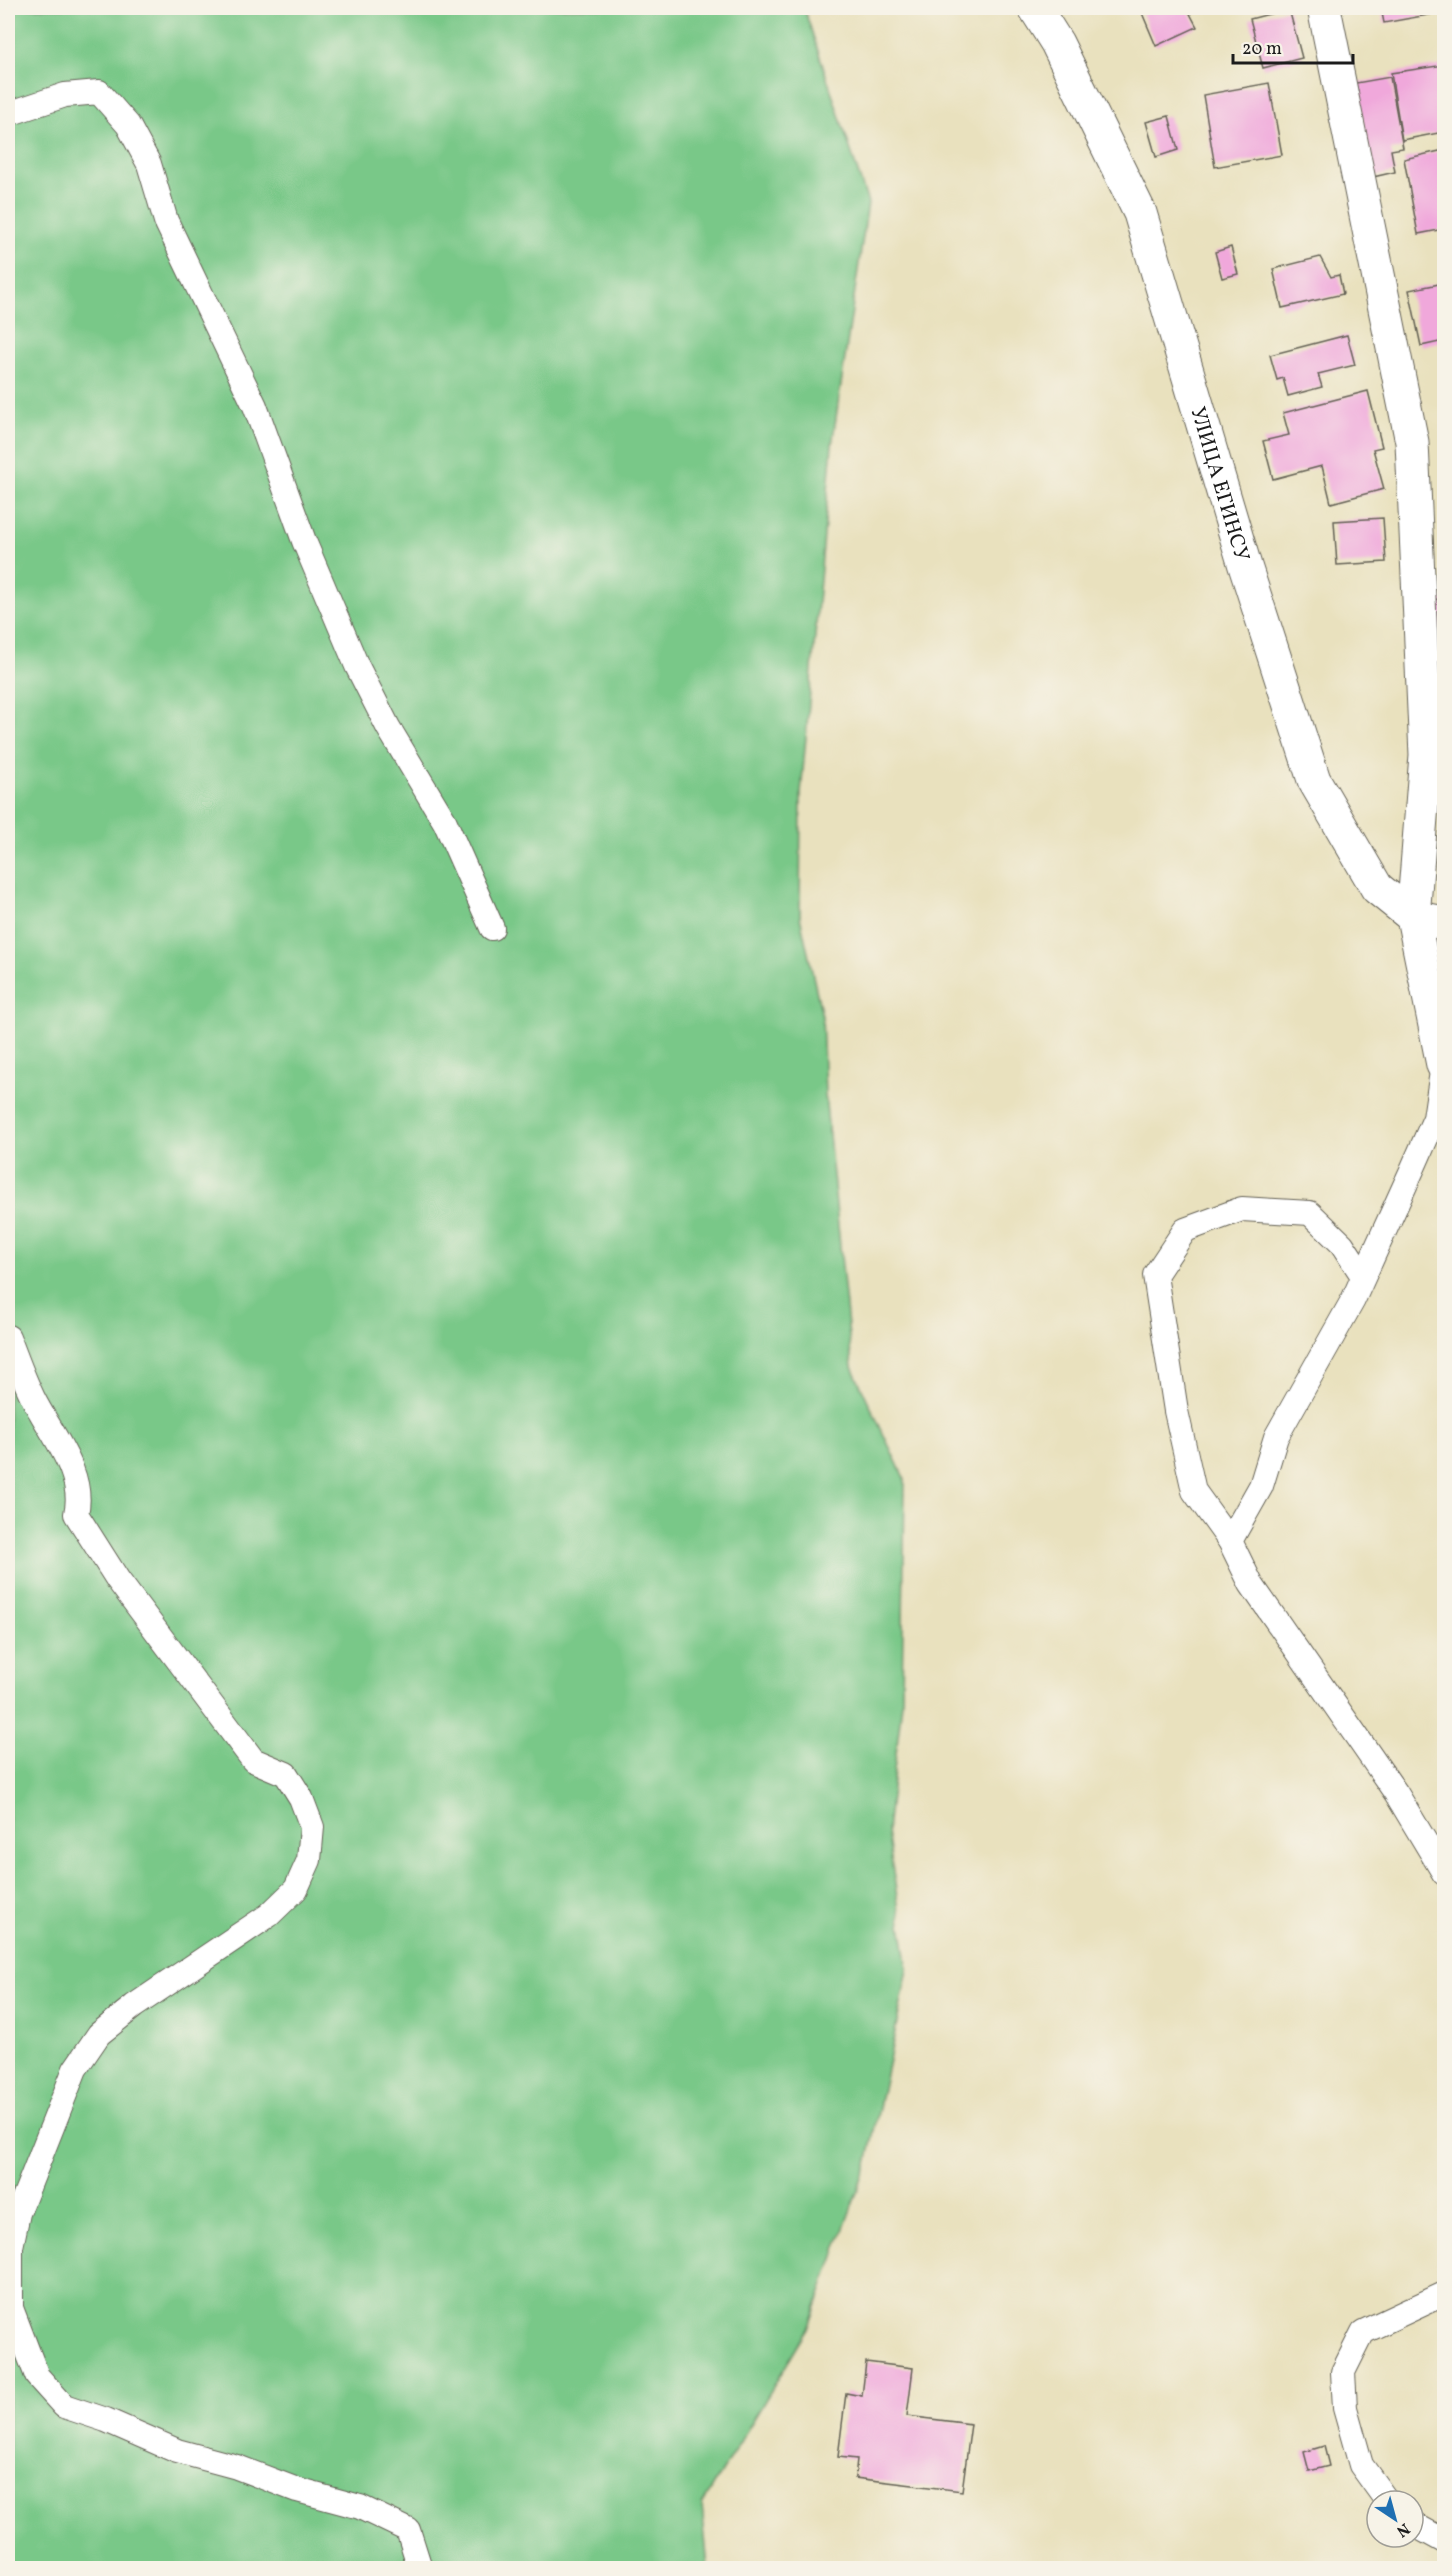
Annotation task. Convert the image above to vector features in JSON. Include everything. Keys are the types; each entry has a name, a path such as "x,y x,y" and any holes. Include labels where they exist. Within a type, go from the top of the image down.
{"street":[{"name":"УЛИЦА ЕГИНСУ","path":"1035,8 1058,43 1140,213 1245,566 1314,780 1377,888 1429,920"},
{"path":"1324,8 1412,442 1426,755 1429,920 1443,1065"}],"lane":[{"path":"8,114 65,95 99,92 128,125 149,164 166,221 190,276 255,406 304,541 357,666 388,727 445,822 492,928"},
{"path":"1230,1541 1261,1485 1276,1437 1353,1300 1435,1118 1443,1065"},
{"path":"1363,1276 1342,1244 1310,1213 1242,1209 1185,1230 1155,1275 1176,1411 1194,1491 1230,1541 1251,1584 1396,1793 1444,1873"},
{"path":"8,1337 33,1397 73,1471 80,1500 76,1514 118,1580 253,1760 286,1774 301,1798 312,1827 309,1860 296,1889 269,1915 134,2006 99,2034 75,2069 18,2213 11,2247 11,2308 37,2376 64,2406 106,2420 177,2451 237,2467 297,2490 360,2506 408,2530 420,2568"},
{"path":"1378,2489 1361,2465 1346,2408 1343,2372 1363,2332 1444,2294"},
{"path":"1425,2531 1444,2541"}],"green space":[{"path":"8,8 804,8 868,203 832,445 801,793 800,917 822,1016 825,1094 852,1367 905,1480 902,1702 887,1831 908,1970 867,2164 808,2329 702,2505 708,2568 8,2568"}],"building":[{"path":"1154,8 1187,8 1197,27 1156,46 1142,13"},
{"path":"1381,8 1444,8 1444,12 1384,23"},
{"path":"1289,9 1302,58 1263,68 1250,19"},
{"path":"1444,65 1444,132 1402,140 1391,73"},
{"path":"1390,77 1403,148 1391,150 1395,172 1373,177 1356,83"},
{"path":"1269,83 1282,155 1215,167 1203,95"},
{"path":"1169,116 1178,150 1156,157 1146,122"},
{"path":"1444,150 1444,229 1418,234 1404,159"},
{"path":"1231,247 1238,274 1222,278 1215,252"},
{"path":"1320,257 1331,277 1339,275 1343,294 1282,308 1273,269"},
{"path":"1444,283 1444,341 1421,346 1409,290"},
{"path":"1347,335 1355,365 1318,374 1322,387 1288,396 1283,378 1277,380 1270,355"},
{"path":"1368,391 1382,447 1373,449 1384,489 1331,503 1322,466 1273,479 1263,441 1289,435 1283,413"},
{"path":"1383,518 1386,562 1337,565 1334,521"},
{"path":"1444,598 1444,671 1443,671 1433,600"},
{"path":"866,2362 913,2368 907,2416 971,2424 962,2491 855,2478 857,2459 838,2457 846,2393 862,2396"},
{"path":"1324,2446 1329,2466 1309,2471 1304,2452"}]}
